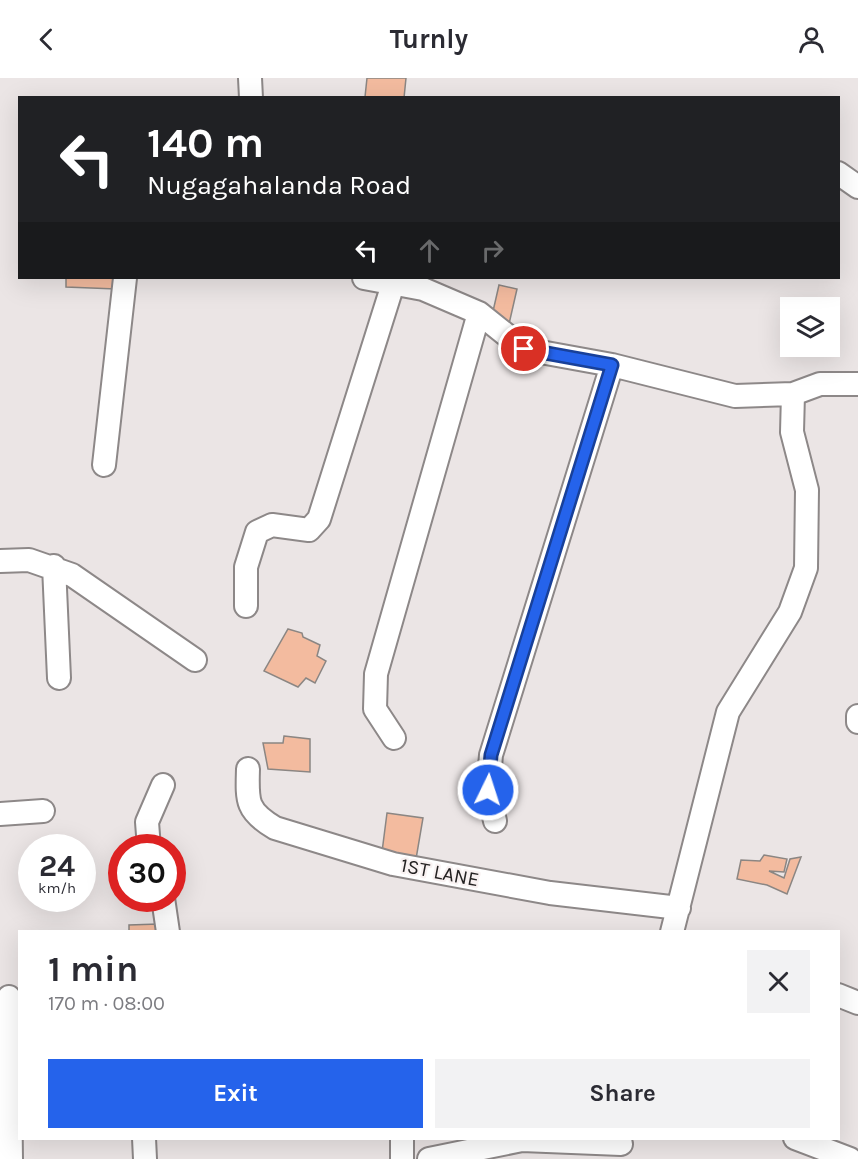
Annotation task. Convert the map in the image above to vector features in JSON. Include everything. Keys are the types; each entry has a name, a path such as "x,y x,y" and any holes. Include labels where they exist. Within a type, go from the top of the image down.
{"street":[{"path":"250,78 251,96"},
{"path":"840,174 858,187"},
{"path":"104,465 125,279"},
{"path":"369,279 423,289 478,313 524,349 612,365 735,396 793,394 820,384 858,384"},
{"path":"246,606 246,567 257,532 272,525 309,530 319,519 393,284"},
{"path":"394,738 375,709 376,674 478,313"},
{"path":"495,821 488,790 491,755 612,365"},
{"path":"673,930 728,712 790,612 806,568 807,490 792,432 793,394"},
{"path":"0,561 29,560 54,566 72,575 195,660"},
{"path":"54,566 59,678"},
{"path":"858,716 858,722"},
{"name":"1ST LANE","path":"248,770 248,802 259,819 275,828 393,864 550,893 679,908"},
{"path":"148,834 147,822 163,785"},
{"path":"0,814 44,811"},
{"path":"165,912 168,930"},
{"path":"840,996 858,1003"},
{"path":"10,997 11,1159"},
{"path":"144,1140 145,1159"},
{"path":"402,1140 402,1159"},
{"path":"429,1159 522,1140 620,1147"},
{"path":"800,1140 850,1159"}],"building":[{"path":"367,78 406,78 404,96 365,96"},
{"path":"66,279 116,279 116,289 66,287"},
{"path":"499,285 517,289 509,324 491,320"},
{"path":"288,629 302,633 303,637 320,645 317,656 326,661 315,683 306,678 298,687 264,671"},
{"path":"284,736 310,739 310,772 268,769 263,743 283,743"},
{"path":"387,813 423,818 416,859 382,852"},
{"path":"764,855 787,859 784,872 769,871 784,878 790,859 801,857 787,894 767,885 737,879 741,860 760,861"},
{"path":"158,924 158,930 129,930 129,925"}],"route":[{"path":"488,790 491,755 612,365 524,349"}]}
